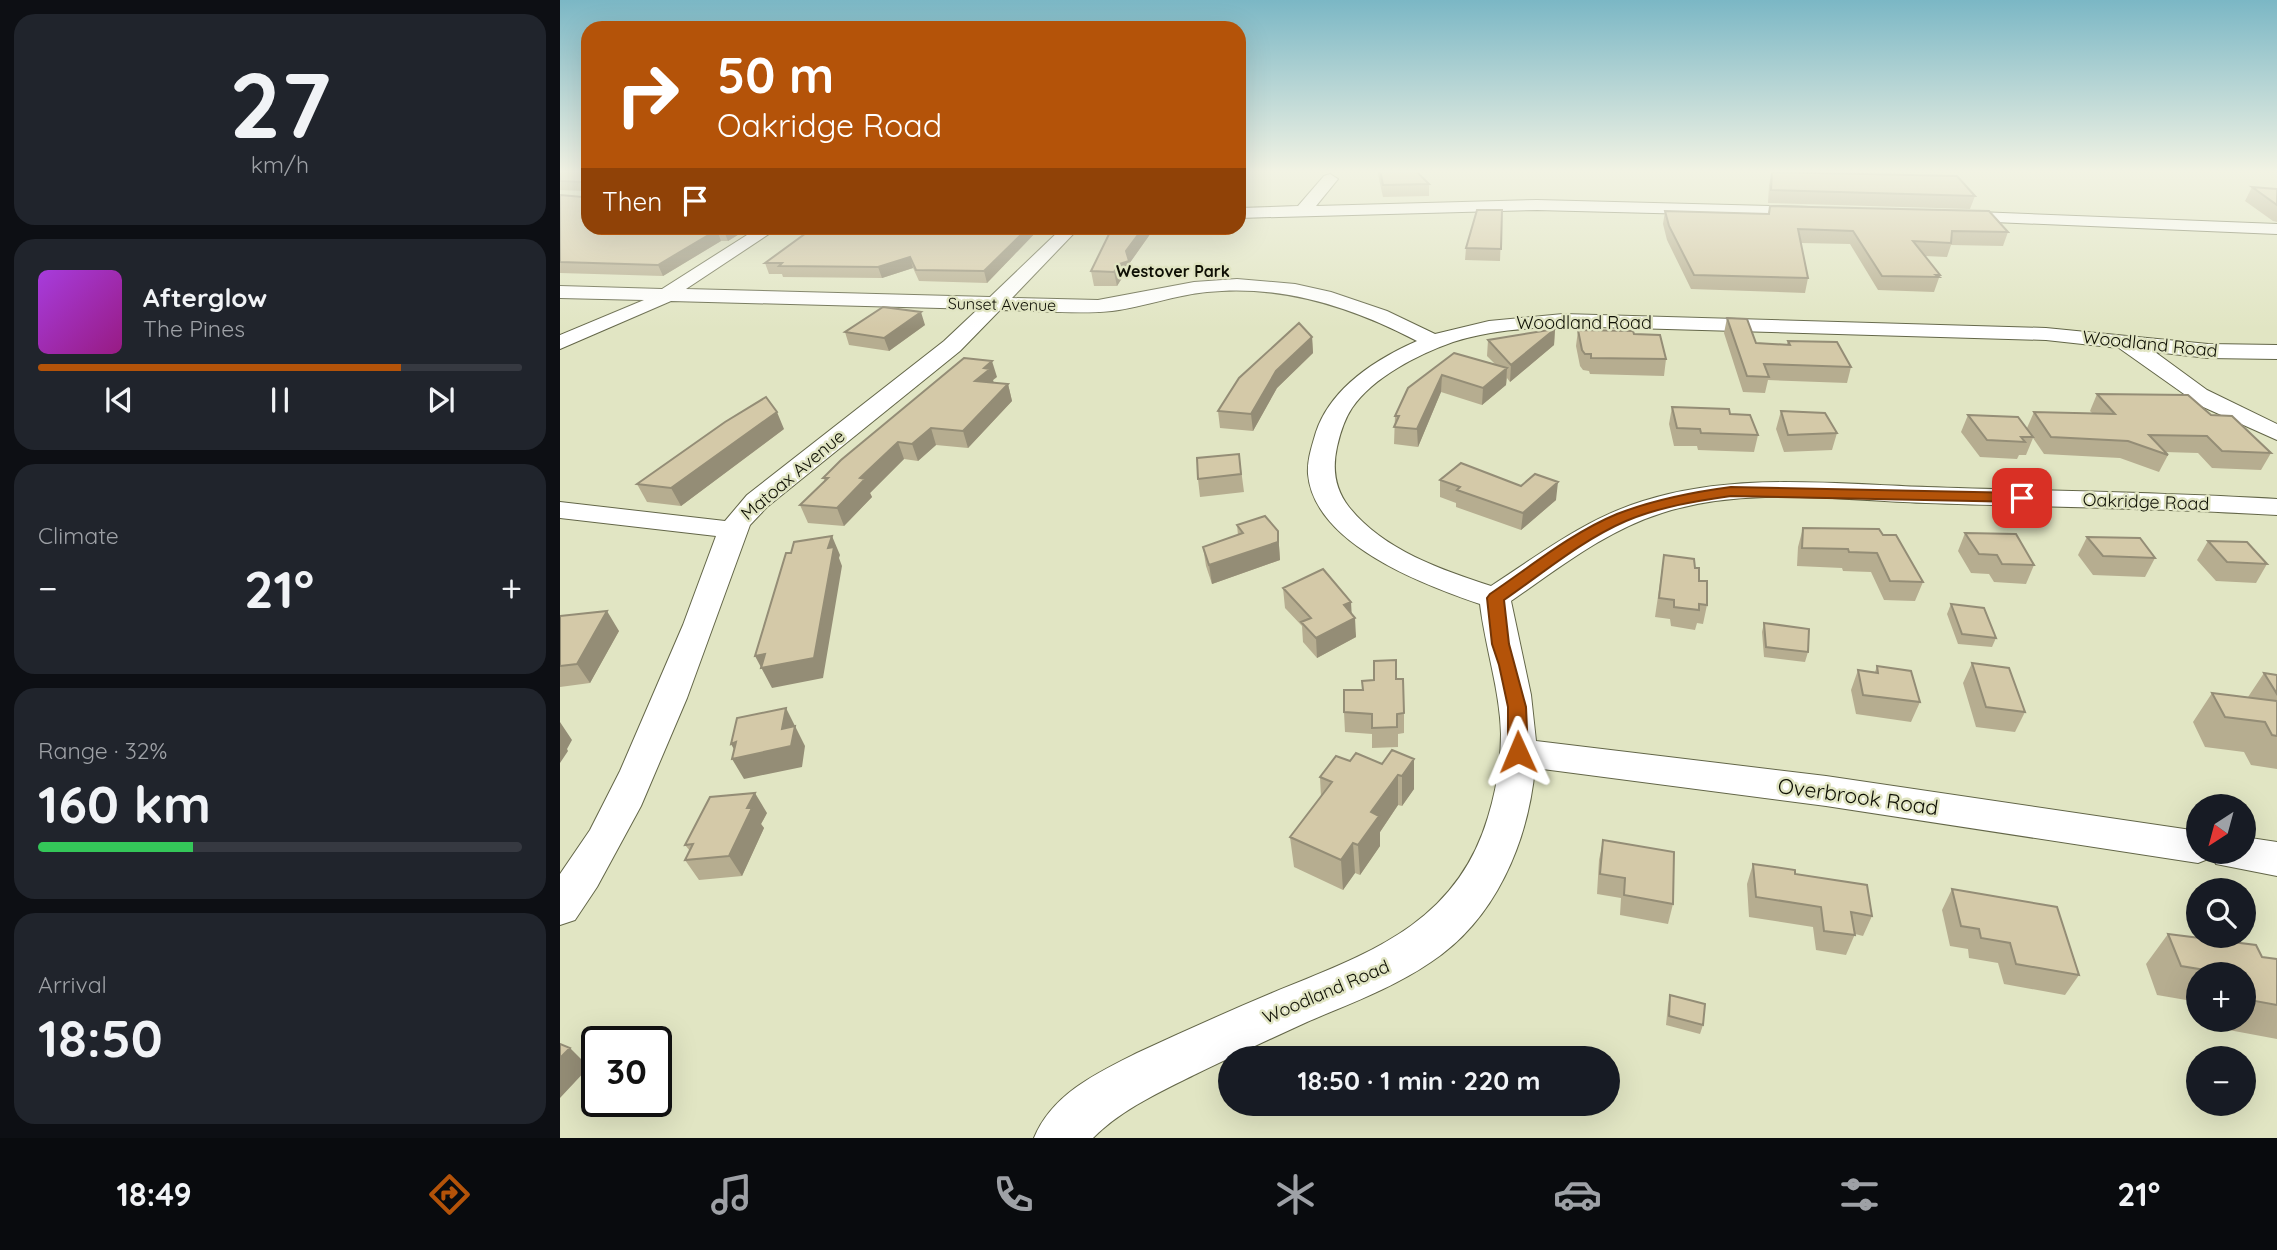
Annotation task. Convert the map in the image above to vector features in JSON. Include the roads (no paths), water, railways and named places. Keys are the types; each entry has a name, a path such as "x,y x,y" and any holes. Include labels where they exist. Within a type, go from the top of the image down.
{"street":[{"path":"2135,223 2277,229"},
{"path":"560,343 644,309 758,235"},
{"name":"Matoax Avenue","path":"560,907 608,835 644,761 711,593 733,530 757,501 942,354 1064,235"},
{"path":"560,325 638,294 685,280"},
{"name":"Sunset Avenue","path":"560,292 1114,306 1205,286 1269,286 1365,309 1410,328 1432,341"},
{"name":"Woodland Road","path":"1059,1138 1088,1108 1111,1092 1228,1033 1392,964 1432,938 1469,900 1487,873 1501,838 1518,752 1517,707 1501,644 1495,598 1409,567 1381,549 1356,530 1338,509 1326,491 1319,468 1331,421 1349,393 1394,362 1432,341 1497,325 1563,320 2032,333 2207,351 2277,352"},
{"path":"2104,340 2140,352 2211,402 2277,433"},
{"name":"Oakridge Road","path":"1495,598 1589,535 1622,517 1688,498 1731,492 1968,496 2277,507"},
{"path":"560,510 733,530"},
{"name":"Overbrook Road","path":"1518,752 1826,791 2186,846"},
{"path":"2256,856 2277,859"}],"district":[{"name":"Westover Park","path":"1173,271"}]}
